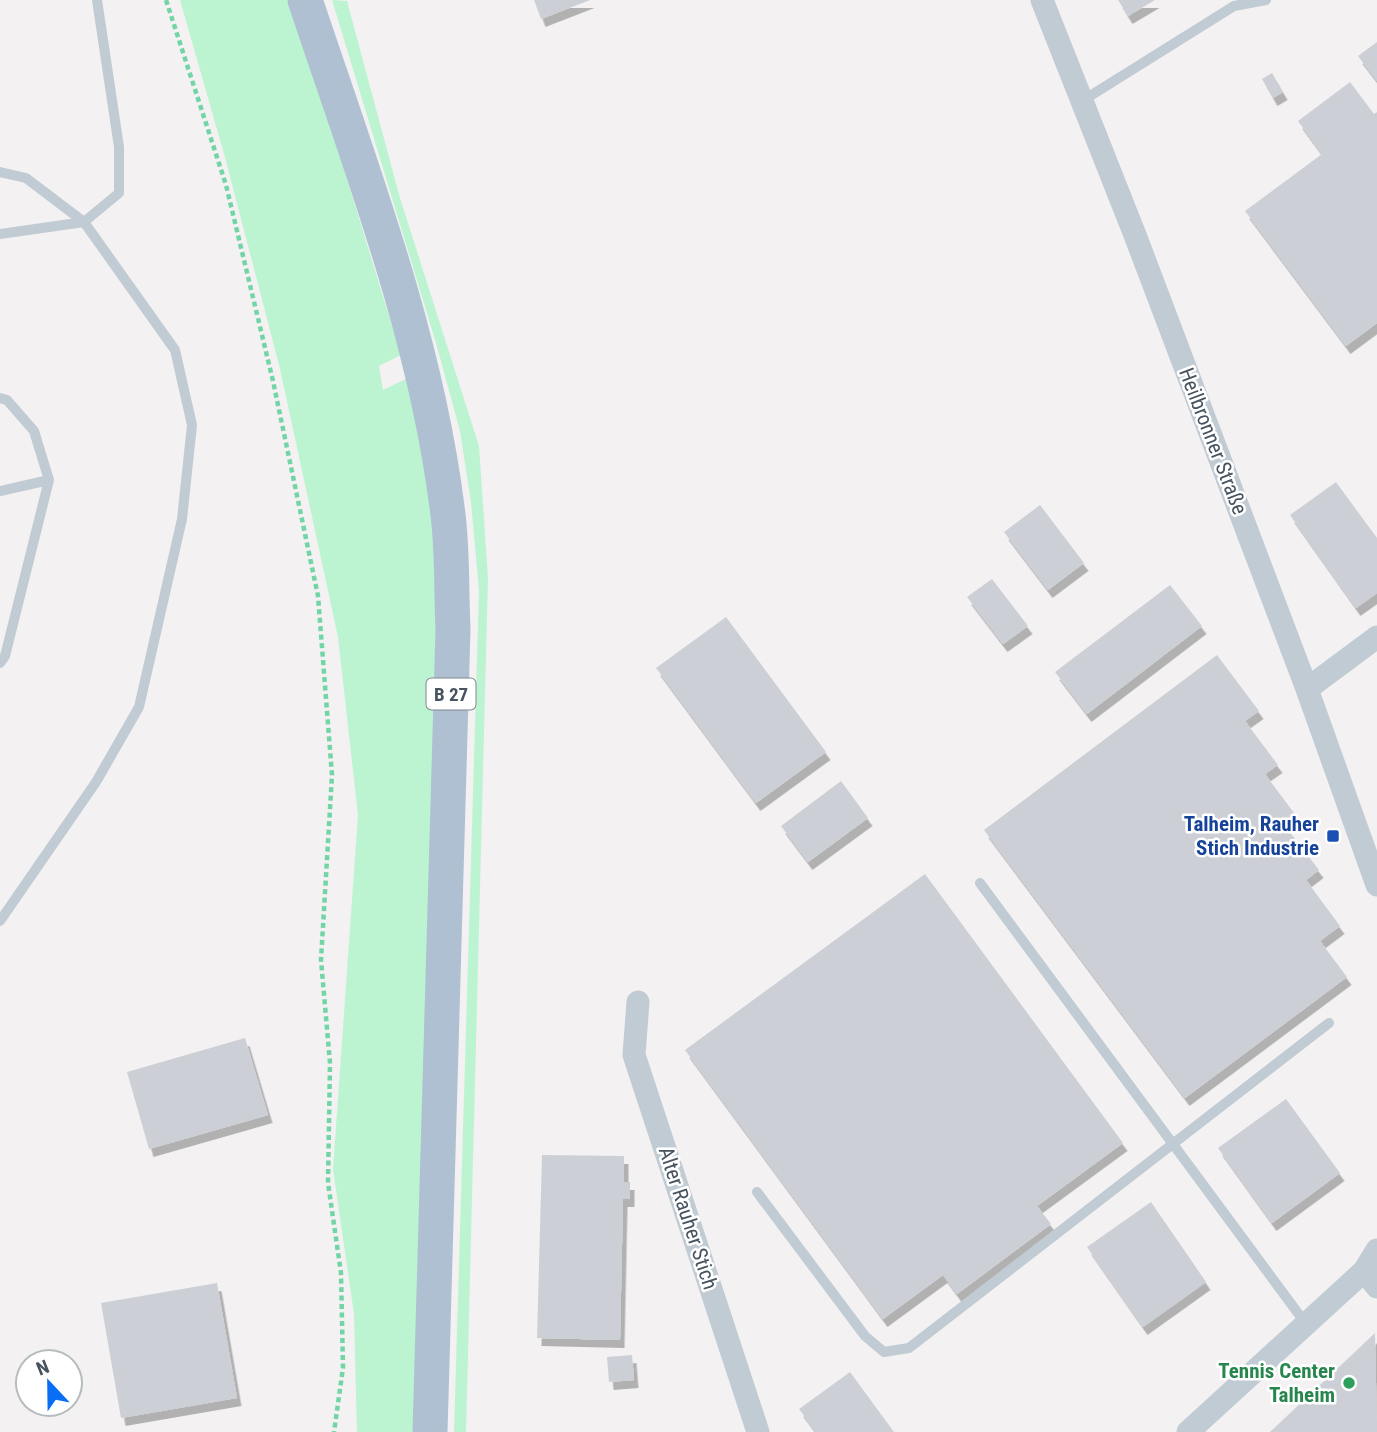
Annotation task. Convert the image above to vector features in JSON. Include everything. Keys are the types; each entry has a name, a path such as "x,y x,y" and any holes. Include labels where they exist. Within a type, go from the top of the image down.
{"main road":[{"name":"B 27","path":"305,0 376,211 401,295 428,400 448,509 453,629 430,1432"}],"street":[{"name":"Heilbronner Straße","path":"1042,0 1307,689 1377,885"},
{"path":"1307,689 1377,637"},
{"name":"Alter Rauher Stich","path":"638,1002 634,1055 758,1432"},
{"path":"1188,1432 1306,1324 1370,1279 1377,1250"}],"lane":[{"path":"0,234 84,222 120,192 120,148 97,0"},
{"path":"1082,101 1234,6 1266,0"},
{"path":"0,172 26,178 84,222 175,350 192,425 182,519 139,707 96,782 0,921"},
{"path":"0,398 7,400 34,431 50,480 5,656 0,663"},
{"path":"0,491 50,480"},
{"path":"980,883 1306,1324"},
{"path":"757,1192 865,1336 884,1352 909,1348 1329,1023"}],"path":[{"path":"166,0 226,185 318,596 332,775 321,960 330,1063 328,1183 341,1273 342,1368 334,1432"}],"green space":[{"path":"180,0 292,0 401,355 379,366 383,390 408,378 435,509 440,590 414,1432 357,1432 354,1314 333,1169 358,815 338,637 280,369 226,161"},
{"path":"332,0 347,1 400,198 479,446 488,578 466,1432 454,1432 479,591 471,502 460,431 436,343"}],"building":[{"path":"534,0 590,0 541,19"},
{"path":"1118,0 1155,0 1128,16"},
{"path":"1377,42 1377,81 1358,56"},
{"path":"1272,73 1283,92 1273,98 1262,79"},
{"path":"1350,82 1374,114 1377,112 1377,323 1346,346 1245,211 1322,154 1298,121"},
{"path":"1336,482 1377,538 1377,593 1356,608 1290,515"},
{"path":"1040,505 1084,563 1048,590 1004,532"},
{"path":"992,579 1028,626 1003,644 967,597"},
{"path":"1170,585 1202,626 1087,714 1055,672"},
{"path":"726,617 826,752 756,803 656,668"},
{"path":"1217,655 1259,711 1245,721 1278,765 1265,774 1297,817 1285,826 1319,870 1306,880 1340,926 1320,941 1347,977 1185,1098 984,830"},
{"path":"841,781 868,818 808,862 781,826"},
{"path":"925,874 1123,1143 1037,1206 1051,1224 957,1294 943,1275 883,1319 685,1050"},
{"path":"245,1038 268,1115 149,1149 127,1072"},
{"path":"1286,1099 1340,1173 1272,1223 1218,1148"},
{"path":"542,1155 624,1156 624,1182 630,1182 630,1199 623,1199 620,1340 537,1338"},
{"path":"1151,1202 1206,1282 1143,1327 1087,1247"},
{"path":"217,1283 237,1398 121,1418 101,1303"},
{"name":"Tennis Center Talheim","path":"1375,1333 1377,1432 1270,1432"},
{"path":"632,1355 634,1380 609,1382 607,1357"},
{"path":"850,1372 894,1432 816,1432 799,1409"}],"place":[{"name":"Talheim, Rauher Stich Industrie","path":"1333,836"},
{"name":"Tennis Center Talheim","path":"1349,1383"}]}
